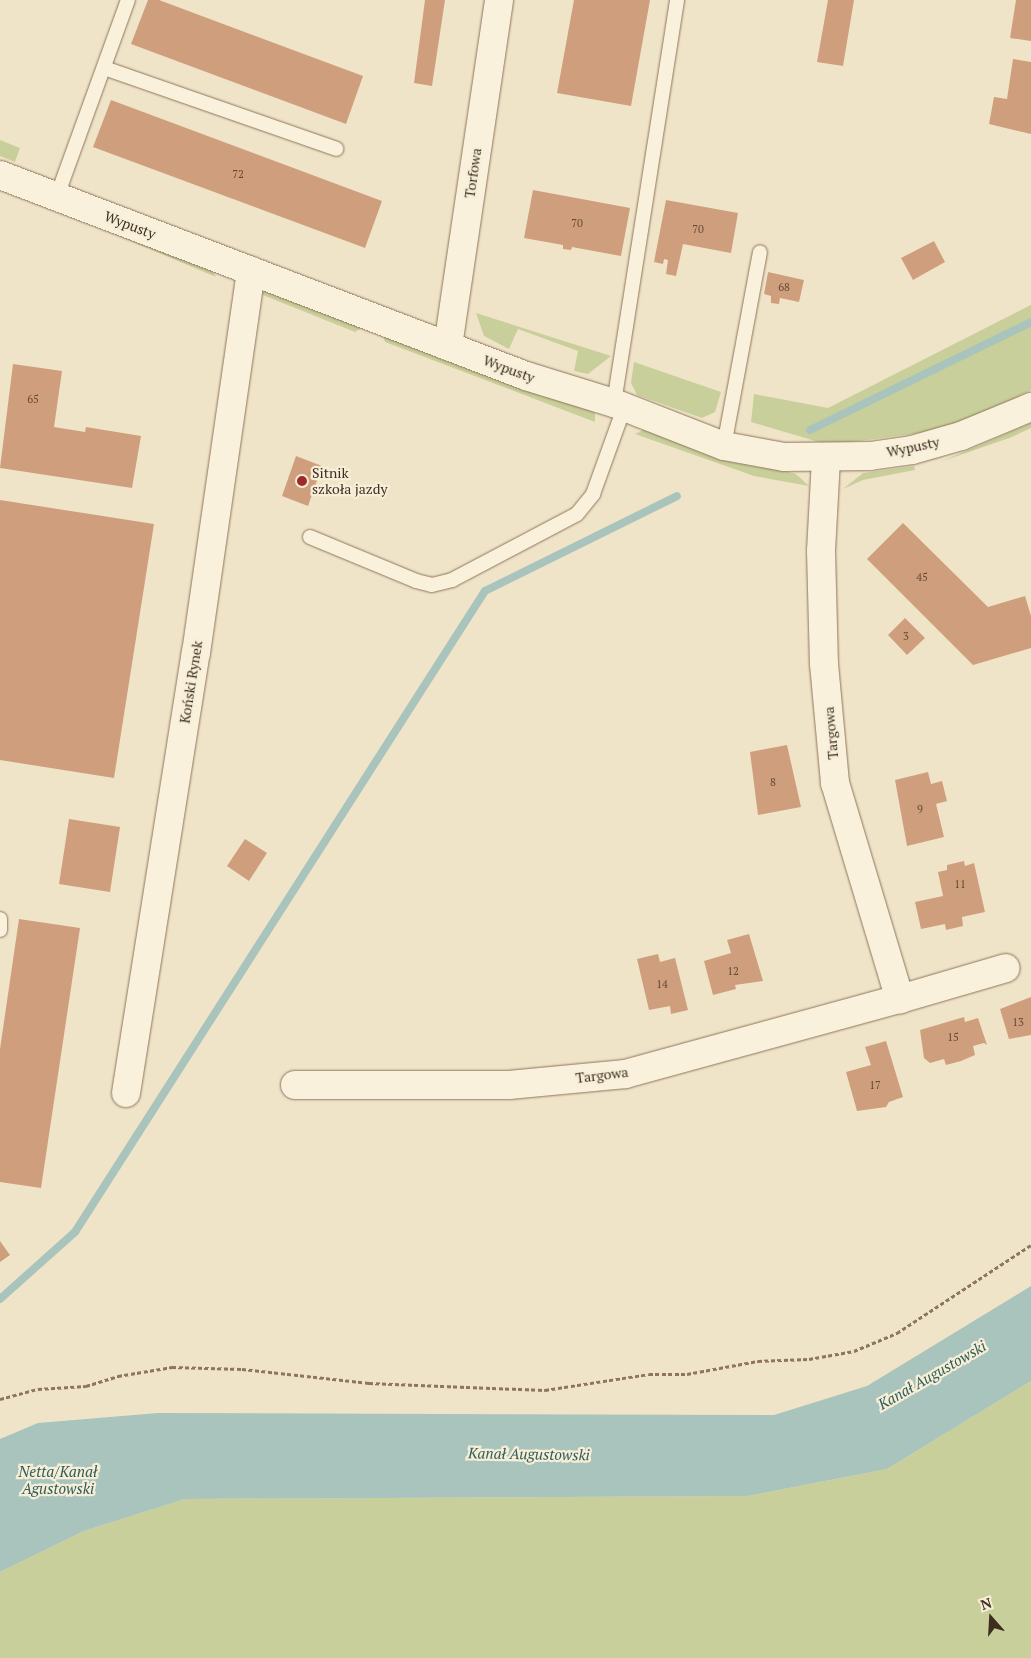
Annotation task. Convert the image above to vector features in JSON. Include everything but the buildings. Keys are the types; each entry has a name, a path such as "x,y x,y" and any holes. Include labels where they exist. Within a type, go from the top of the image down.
{"street":[{"name":"Torfowa","path":"448,346 498,0"},
{"name":"Wypusty","path":"0,174 526,376 619,405 724,446 784,457 826,459 912,450 961,436 1031,407"},
{"name":"Koński Rynek","path":"126,1093 196,653 251,271"},
{"name":"Targowa","path":"826,459 821,551 824,664 836,783 900,998"},
{"name":"Targowa","path":"294,1085 509,1085 625,1074 1006,968"}],"lane":[{"path":"56,196 128,0"},
{"path":"310,537 416,581 432,585 452,580 577,514 593,494 619,405 677,0"},
{"path":"104,68 336,149"},
{"path":"724,446 760,252"},
{"path":"0,919 0,930"}],"path":[{"path":"0,1399 38,1389 86,1386 118,1376 172,1367 242,1369 369,1383 545,1390 649,1374 687,1374 758,1361 809,1359 854,1351 897,1334 1031,1245"}],"green space":[{"path":"0,140 20,148 15,162 0,156"},
{"path":"86,222 210,266 216,277"},
{"path":"258,285 367,325 355,332 245,288"},
{"path":"1031,305 1031,390 984,414 935,431 829,445 751,422 754,394 828,408"},
{"path":"476,313 611,356 588,374 574,371 578,351 518,329 509,349 484,336"},
{"path":"381,330 595,411 595,422 385,342"},
{"path":"634,362 721,392 715,412 702,418 637,395 631,383"},
{"path":"1031,423 1031,428 1012,437 940,462"},
{"path":"643,430 796,474 809,486 754,476 635,434"},
{"path":"914,466 915,470 863,480 843,489 863,473"},
{"path":"1031,1381 1031,1658 0,1658 0,1572 84,1531 185,1499 748,1496 887,1469"}],"water":[{"name":"Netta/Kanał Agustowski","path":"1031,1286 1031,1381 887,1469 748,1496 185,1499 84,1531 0,1572 0,1439 38,1423 158,1413 774,1415 867,1386"}],"waterway":[{"path":"810,430 1031,322"},
{"path":"0,1299 75,1232 485,591 677,496"}],"place":[{"name":"Sitnik szkoła jazdy","path":"302,481"}],"water label":[{"name":"Kanał Augustowski","path":"932,1375"},
{"name":"Kanał Augustowski","path":"529,1454"}]}
